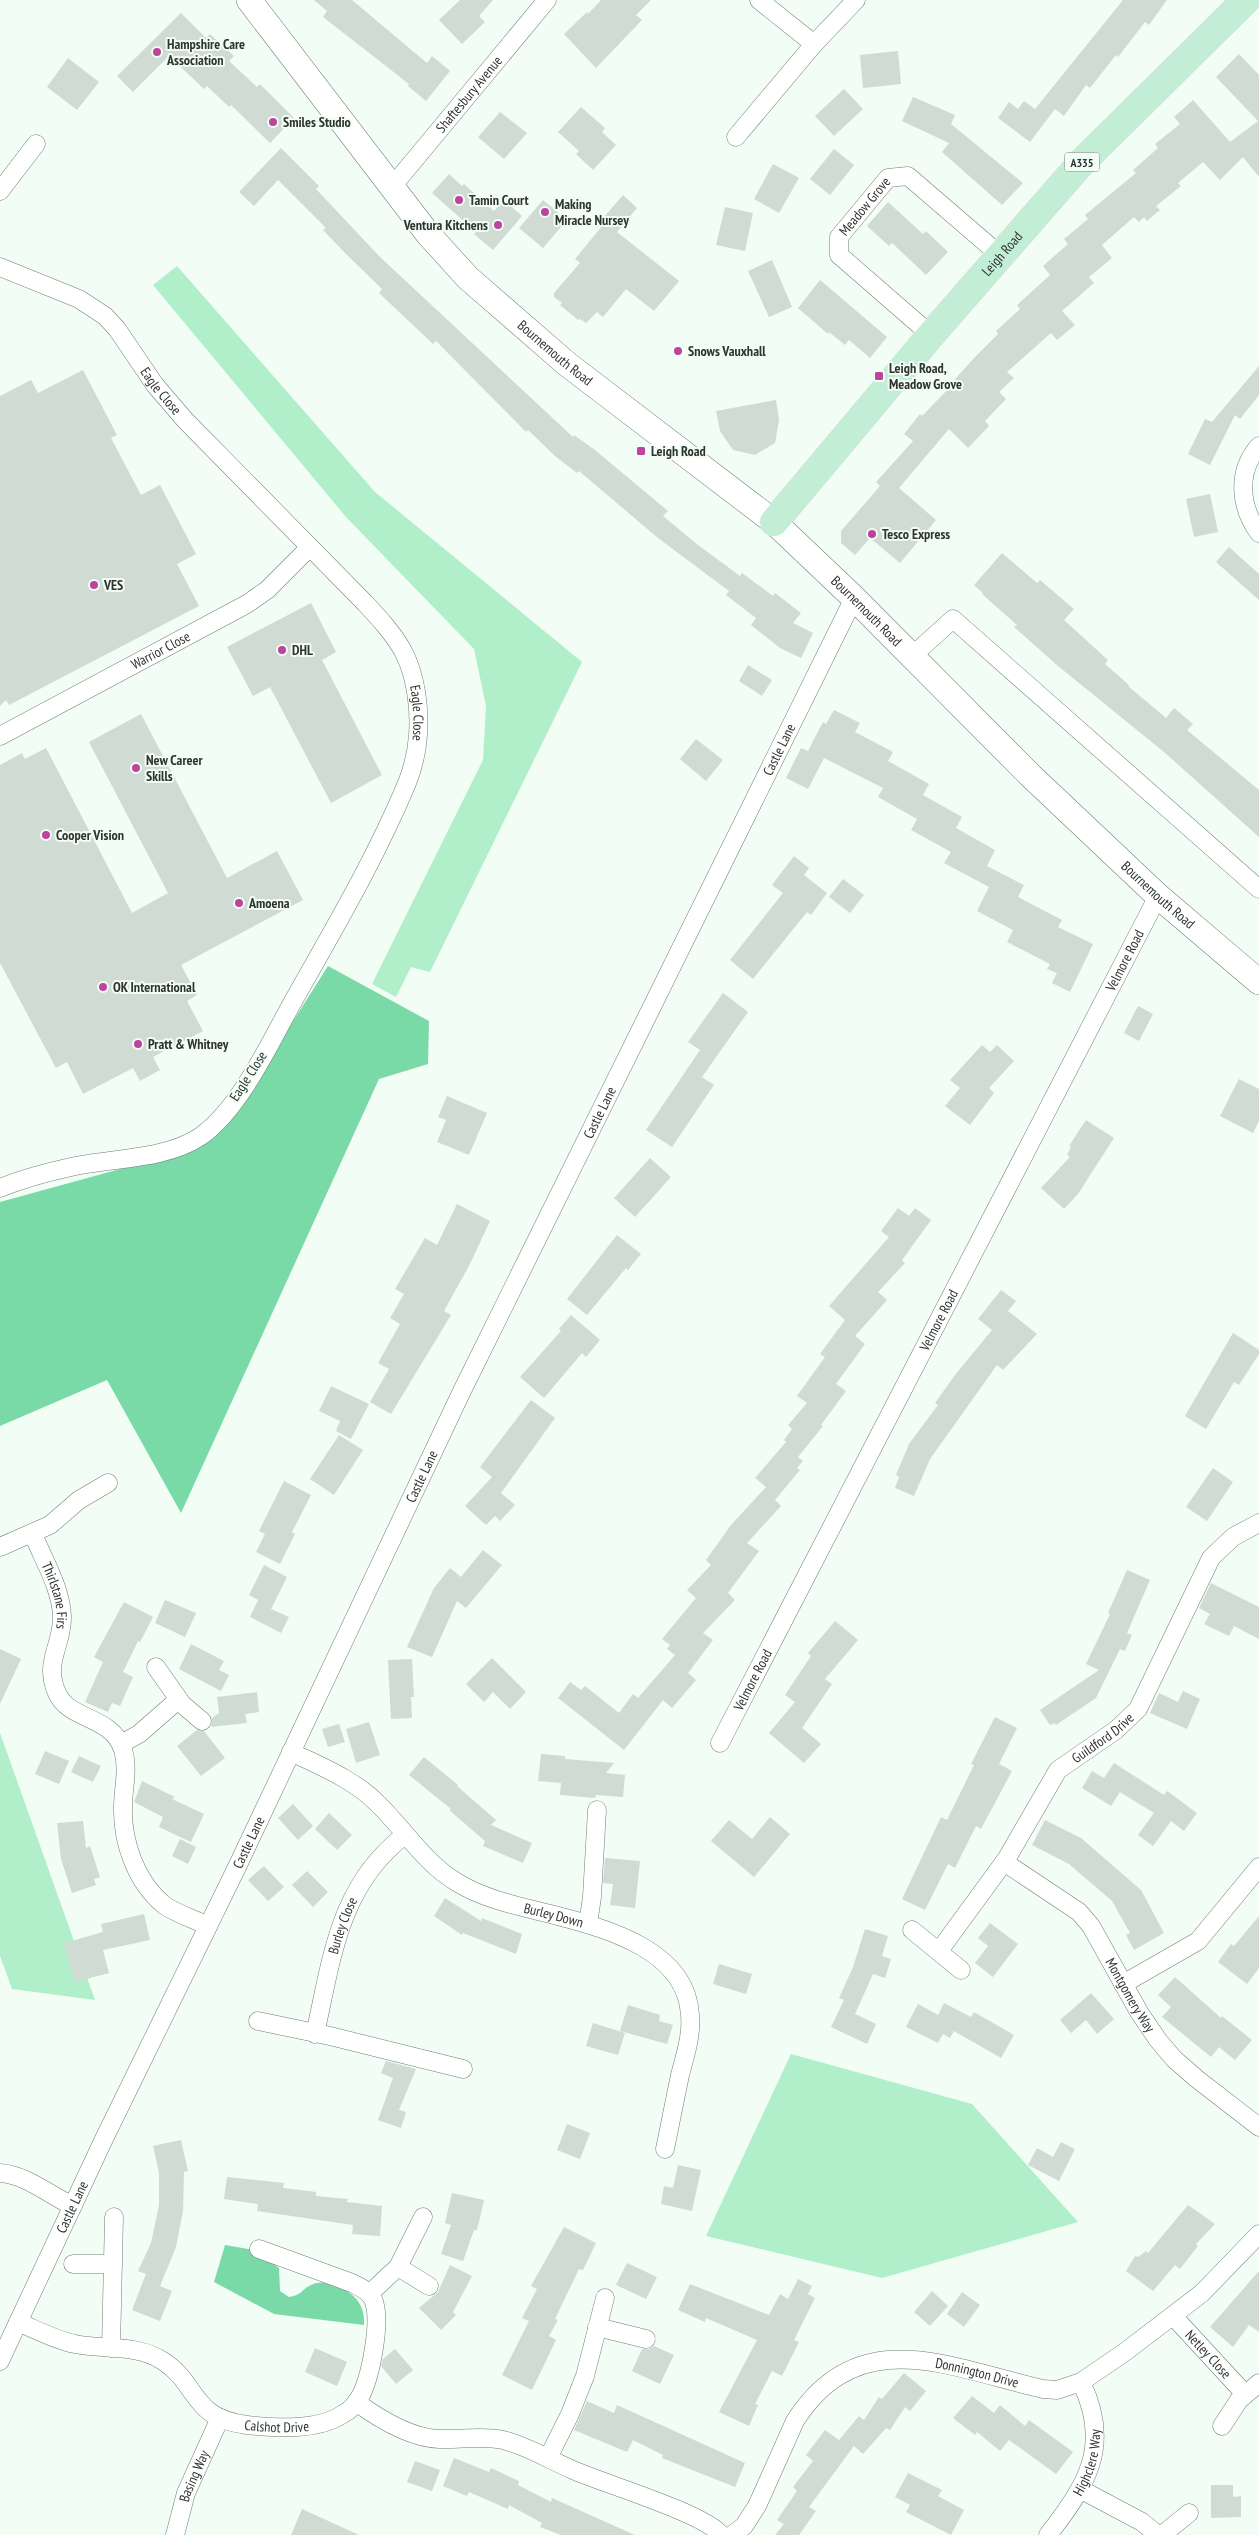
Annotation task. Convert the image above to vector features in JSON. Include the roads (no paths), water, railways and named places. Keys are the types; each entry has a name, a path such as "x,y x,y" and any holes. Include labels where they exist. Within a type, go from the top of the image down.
{"main road":[{"name":"Bournemouth Road","path":"249,0 428,234 494,302 566,364 774,522 854,598 1031,776 1158,896 1259,982"},
{"name":"Leigh Road","path":"774,522 931,335 1088,156 1246,0"}],"street":[{"name":"Shaftesbury Avenue","path":"391,188 547,0"},
{"path":"736,137 814,44 856,0"},
{"path":"760,1 814,44"},
{"path":"0,191 36,144"},
{"name":"Meadow Grove","path":"931,335 840,255 839,237 888,178 908,176 1001,256"},
{"name":"Eagle Close","path":"0,267 79,299 104,316 117,329 155,385 184,420 365,603 392,634 404,653 417,698 418,735 412,768 375,850 251,1076 211,1128 189,1143 173,1149 71,1167 0,1188"},
{"path":"1259,446 1248,465 1243,480 1243,499 1248,518 1259,533"},
{"name":"Warrior Close","path":"0,736 248,604 268,590 310,546"},
{"name":"Castle Lane","path":"0,2362 74,2206 102,2141 208,1926 461,1393 854,598"},
{"name":"Bournemouth Road","path":"912,656 953,619 1259,889"},
{"name":"Velmore Road","path":"720,1743 1158,896"},
{"path":"0,1547 50,1525 79,1500 108,1483"},
{"name":"Guildford Drive","path":"939,1951 1004,1862 1058,1770 1116,1730 1138,1709 1211,1558 1233,1537 1259,1523"},
{"name":"Thirlstane Firs","path":"33,1534 57,1594 61,1610 61,1628 51,1671 57,1694 67,1708 100,1723 121,1744"},
{"path":"156,1667 178,1700 202,1721"},
{"path":"178,1700 139,1734 121,1744 126,1765 123,1806 125,1838 135,1866 146,1884 166,1906 208,1926"},
{"name":"Burley Down","path":"290,1752 330,1771 376,1801 405,1835 443,1873 469,1890 500,1901 588,1924 624,1938 660,1960 670,1969 684,1991 690,2015 690,2029 664,2149"},
{"path":"588,1924 592,1897 597,1810"},
{"name":"Burley Close","path":"315,2034 338,1934 355,1890 366,1872 382,1854 405,1835"},
{"name":"Montgomery Way","path":"1004,1862 1080,1912 1091,1926 1123,1984 1154,2034 1174,2059 1259,2127"},
{"path":"1123,1984 1198,1940 1259,1867"},
{"path":"912,1930 961,1970"},
{"path":"258,2021 463,2069"},
{"path":"0,2173 20,2177 52,2197 74,2206"},
{"path":"111,2348 114,2217"},
{"path":"369,2294 398,2267 423,2217"},
{"name":"Donnington Drive","path":"732,2535 750,2518 794,2421 804,2406 824,2384 849,2369 873,2361 916,2360 943,2364 1043,2389 1057,2390 1081,2382 1173,2316 1213,2283 1259,2234"},
{"path":"259,2249 340,2278 369,2294 374,2304 374,2341 365,2386 356,2402 374,2414 422,2436 438,2439 490,2437 516,2444 709,2525 721,2535"},
{"path":"73,2264 112,2264"},
{"path":"398,2267 429,2286"},
{"path":"548,2458 586,2376 605,2298"},
{"name":"Netley Close","path":"1173,2316 1245,2394"},
{"name":"Calshot Drive","path":"18,2322 74,2344 138,2351 162,2360 172,2368 203,2407 220,2418 248,2425 311,2425 332,2421 343,2415 356,2402"},
{"path":"598,2327 646,2339"},
{"name":"Highclere Way","path":"1048,2535 1080,2489 1093,2459 1096,2431 1091,2404 1081,2382"},
{"path":"1222,2426 1245,2394 1259,2383"},
{"name":"Basing Way","path":"175,2535 186,2493 220,2418"},
{"path":"1080,2489 1142,2522 1158,2535"},
{"path":"1162,2535 1189,2513"}],"place":[{"name":"Hampshire Care Association","path":"157,52"},
{"name":"Smiles Studio","path":"273,122"},
{"name":"Tamin Court","path":"459,200"},
{"name":"Making Miracle Nursey","path":"545,212"},
{"name":"Ventura Kitchens","path":"498,225"},
{"name":"Snows Vauxhall","path":"678,351"},
{"name":"Leigh Road, Meadow Grove","path":"879,376"},
{"name":"Leigh Road","path":"641,451"},
{"name":"Tesco Express","path":"872,534"},
{"name":"VES","path":"94,585"},
{"name":"DHL","path":"282,650"},
{"name":"New Career Skills","path":"136,768"},
{"name":"Cooper Vision","path":"46,835"},
{"name":"Amoena","path":"239,903"},
{"name":"OK International","path":"103,987"},
{"name":"Pratt & Whitney","path":"138,1044"}]}
